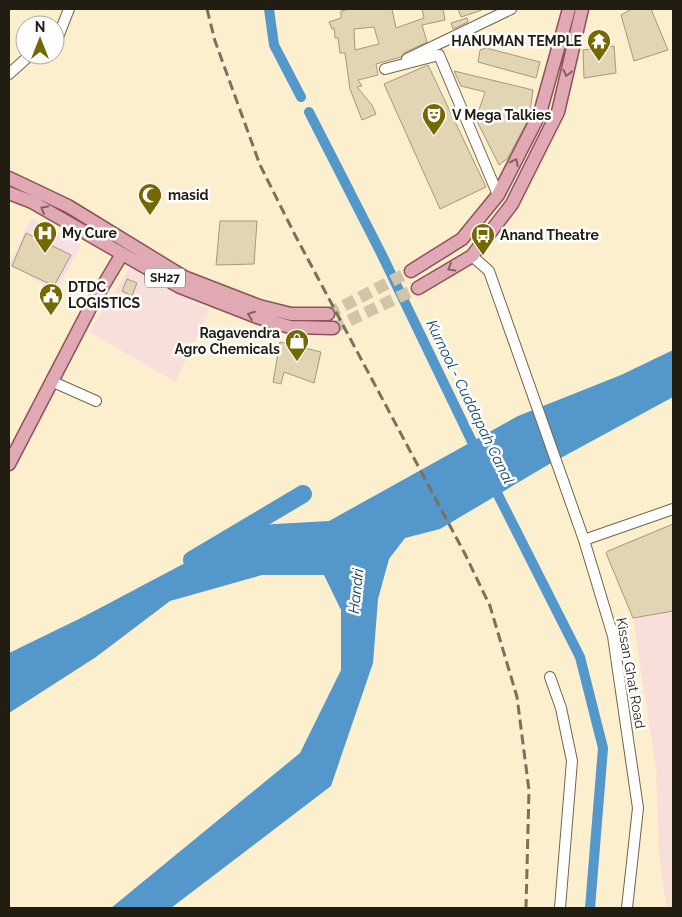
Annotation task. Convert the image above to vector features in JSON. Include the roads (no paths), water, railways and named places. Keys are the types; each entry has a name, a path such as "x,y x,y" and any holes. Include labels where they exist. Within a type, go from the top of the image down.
{"main road":[{"path":"411,271 462,239 498,195 540,113 569,9"},
{"path":"418,288 472,256 512,204 558,112 582,9"},
{"name":"SH27","path":"9,178 68,206 184,277 259,306 291,314 328,314"},
{"name":"SH27","path":"9,194 32,202 180,287 257,317 290,327 333,328"},
{"path":"9,464 91,306 122,254"}],"street":[{"path":"498,195 439,55 385,69 511,9"},
{"path":"9,74 19,65"},
{"path":"122,254 131,244"},
{"name":"Kissan Ghat Road","path":"472,256 489,271 584,540 613,636 638,808 627,908"},
{"path":"51,381 96,401"},
{"path":"584,540 673,510"},
{"path":"550,677 561,708 572,760 560,908"}],"water":[{"name":"Handri","path":"673,350 673,397 546,466 440,529 405,538 389,559 378,599 373,663 331,786 171,908 111,908 300,753 341,670 341,610 324,575 262,575 170,601 96,657 9,713 9,653 83,617 257,525 329,521 518,416 621,375"}],"waterway":[{"path":"269,9 274,45 301,97"},
{"name":"Kurnool - Cuddapah Canal","path":"309,112 382,255 477,452"},
{"path":"492,483 580,657 603,748 590,908"},
{"path":"192,560 303,494"}],"tunnel":[{"path":"328,314 411,271"},
{"path":"333,328 418,288"}],"railway":[{"path":"207,9 215,41 260,165 295,235 465,554 490,606 517,697 529,790 526,908"}],"place":[{"name":"HANUMAN TEMPLE","path":"599,62"},
{"name":"V Mega Talkies","path":"434,136"},
{"name":"masid","path":"150,216"},
{"name":"My Cure","path":"45,254"},
{"name":"Anand Theatre","path":"483,256"},
{"name":"DTDC LOGISTICS","path":"51,316"},
{"name":"Ragavendra Agro Chemicals","path":"297,362"}]}
